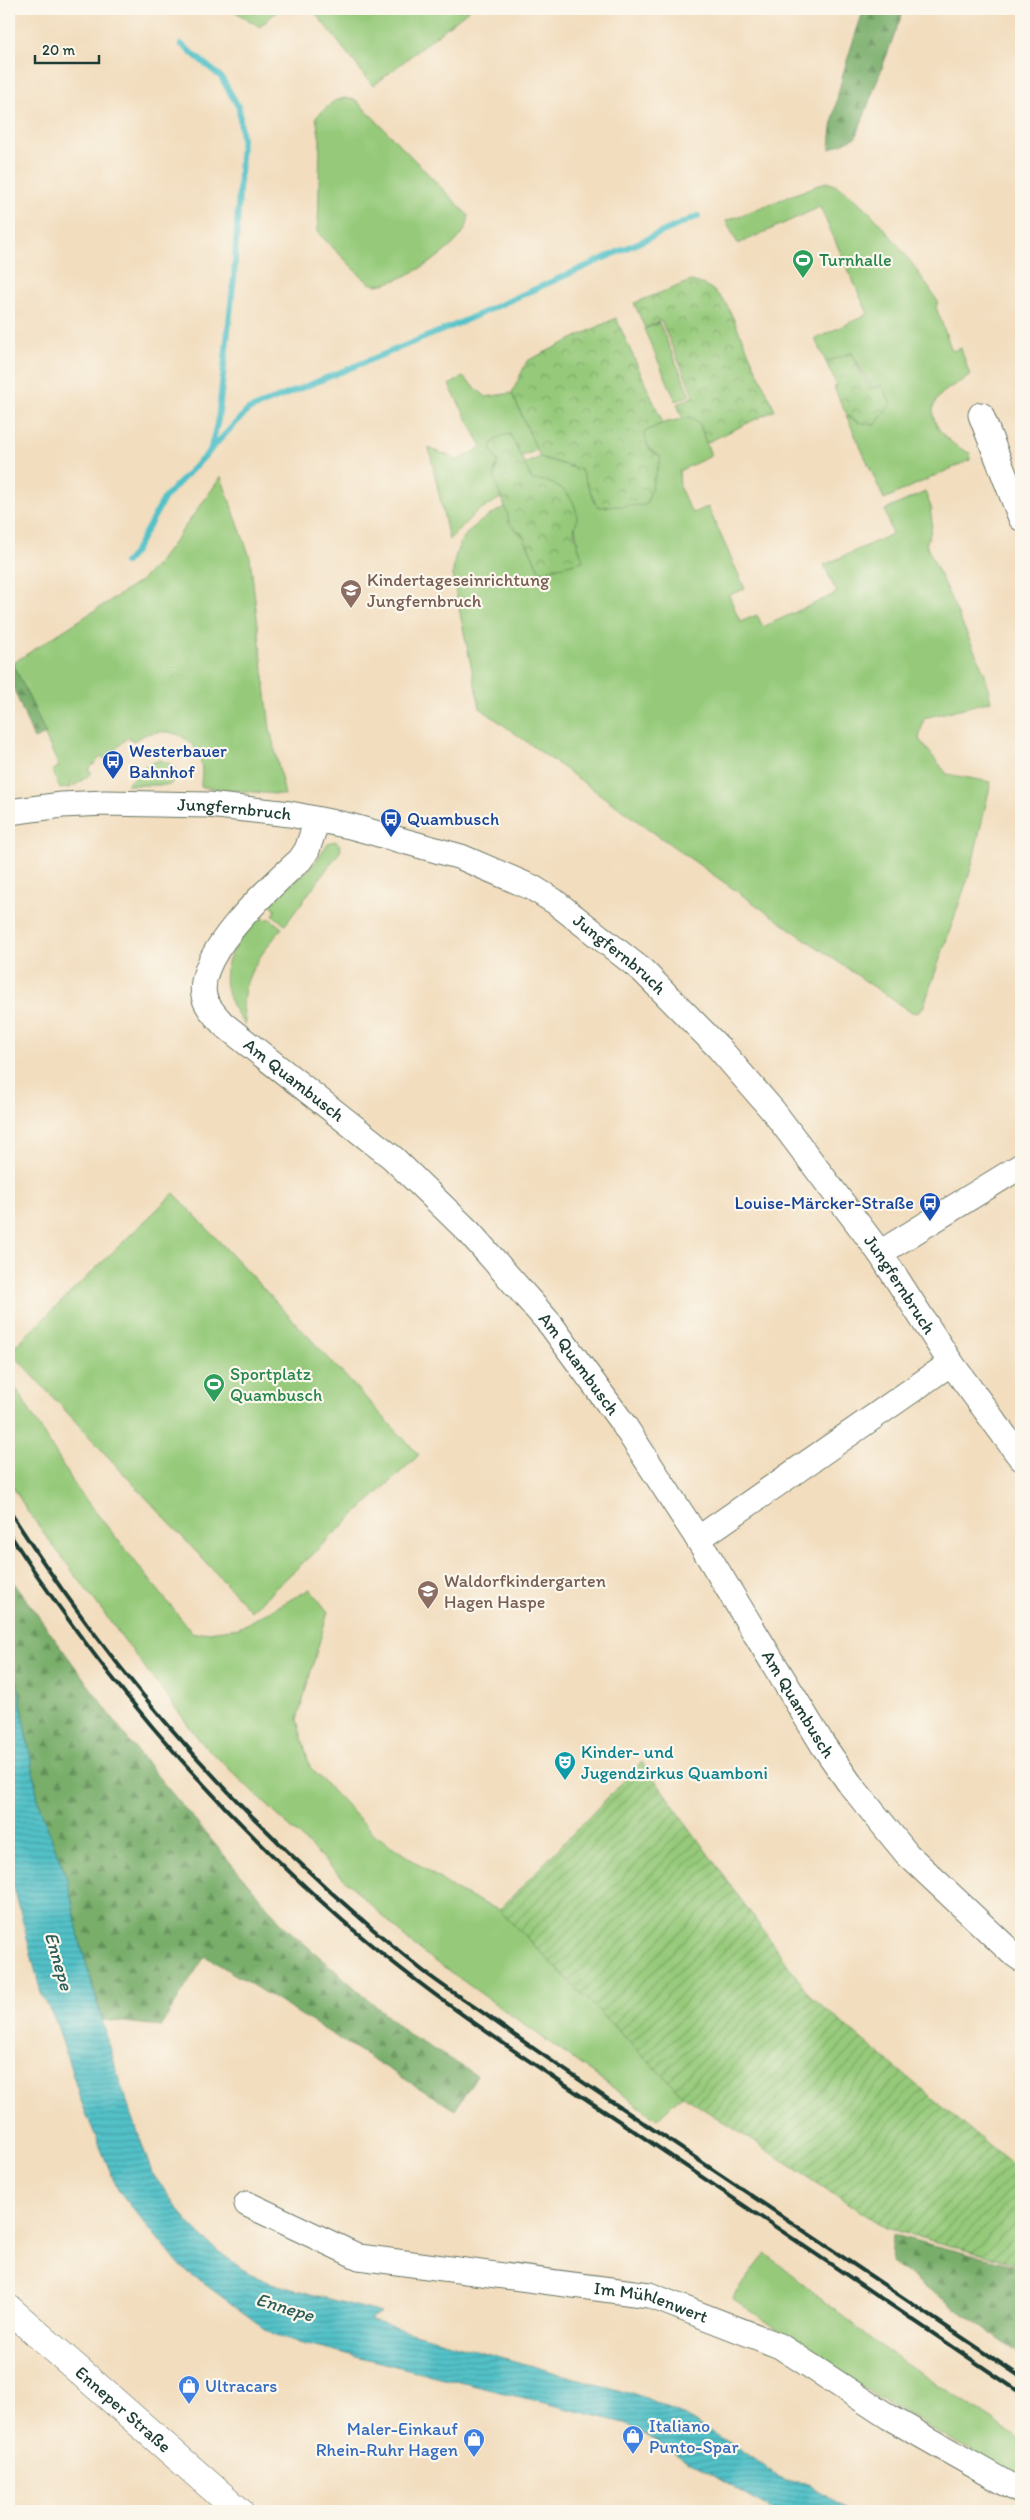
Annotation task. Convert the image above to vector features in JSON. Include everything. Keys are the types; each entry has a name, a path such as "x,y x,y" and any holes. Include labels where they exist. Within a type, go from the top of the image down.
{"main road":[{"name":"Enneper Straße","path":"9,2309 239,2511"}],"street":[{"path":"981,416 1021,518"},
{"name":"Jungfernbruch","path":"9,812 62,805 186,804 258,809 350,826 461,857 533,888 554,901 643,972 719,1048 774,1112 880,1252 951,1363 1021,1458"},
{"name":"Am Quambusch","path":"317,820 307,850 300,860 245,912 221,944 204,976 204,998 223,1024 393,1158 470,1233 551,1325 624,1425 698,1538 823,1745 850,1784 907,1854 1011,1952 1021,1959"},
{"path":"880,1252 1021,1166"},
{"path":"698,1538 951,1363"},
{"name":"Im Mühlenwert","path":"247,2204 359,2257 649,2295 780,2346 889,2417 1021,2492"}],"green space":[{"path":"231,9 279,9 260,27"},
{"path":"470,9 373,86 313,10"},
{"path":"864,9 904,9 856,137 830,149 838,95"},
{"path":"344,98 356,100 468,215 467,226 448,249 417,270 387,283 376,285 368,282 318,233 320,140 316,117 334,101"},
{"path":"826,182 840,188 856,200 872,215 903,252 938,302 936,307 952,351 961,348 970,376 941,394 934,406 933,415 940,431 955,445 970,453 970,460 884,499 846,415 859,423 873,390 852,353 826,362 815,339 868,314 820,207 738,244 726,221"},
{"path":"691,281 703,284 712,290 728,307 775,410 706,443 700,424 691,417 683,419 677,404 694,396 661,321 645,328 634,303"},
{"path":"616,318 663,423 644,432 649,449 661,457 646,505 597,507 581,470 540,457 512,393 527,361"},
{"path":"659,323 690,395 676,401 644,329"},
{"path":"851,353 870,389 882,385 891,404 875,425 865,424 852,419 844,410 834,387 837,386 826,362"},
{"path":"463,377 486,397 512,393 537,450 520,457 517,445 491,449 498,462 495,476 501,498 476,512 449,540 429,448 457,461 482,447 449,385"},
{"path":"691,417 700,424 711,456 679,471 680,488 692,513 708,507 745,589 729,595 740,622 757,615 763,627 837,593 824,565 892,534 885,510 925,492 932,510 930,511 931,528 926,544 985,674 991,701 924,718 919,739 947,774 991,782 971,869 923,1008 917,1013 909,1011 801,936 480,708 453,580 456,554 466,534 493,513 505,507 509,512 509,523 524,537 540,572 578,542 575,530 575,513 569,495 532,480 524,464 540,457 581,470 649,449 643,432 663,423"},
{"path":"510,434 532,480 540,480 556,485 569,495 576,510 577,519 574,530 583,561 540,572 524,537 509,523 508,515 496,485 495,470 498,462 491,449 492,443 501,436"},
{"path":"221,477 250,557 270,729 285,795 201,787 202,766 197,752 191,743 174,733 164,732 153,733 133,741 128,737 105,760 102,756 88,770 92,773 74,786 72,782 70,783 72,787 60,789 52,770 59,767 13,663 139,582 160,561"},
{"path":"13,663 46,734 34,739 9,677 9,666"},
{"path":"159,760 169,763 176,770 176,777 170,785 126,785 145,766"},
{"path":"335,841 340,845 341,850 285,925 273,915 276,910 270,903 313,866 328,843"},
{"path":"263,917 267,920 269,918 282,928 256,962 247,981 243,1002 245,1025 234,1009 228,995 225,982 226,969 230,957 246,932 257,918 261,920"},
{"name":"Sportplatz Quambusch","path":"174,1193 419,1455 251,1611 10,1351"},
{"path":"9,1377 78,1490 193,1634 239,1628 310,1589 328,1612 297,1720 310,1767 374,1834 459,1892 499,1910 682,2095 657,2119 414,1946 201,1742 28,1512 9,1480"},
{"path":"9,1576 138,1753 283,1925 409,2035 477,2075 455,2110 205,1956 161,2026 103,2020 80,1942 68,1882 39,1805 18,1685 9,1655"},
{"path":"642,1762 811,1997 1021,2172 1021,2265 886,2228 682,2095 499,1910"},
{"path":"893,2235 1021,2267 1021,2355 891,2262"},
{"path":"765,2253 887,2351 1021,2439 1021,2480 874,2395 732,2298"}],"water":[{"name":"Ennepe","path":"9,1655 18,1685 39,1805 68,1882 80,1942 119,2079 152,2173 187,2221 214,2248 249,2274 274,2284 381,2313 369,2320 646,2398 678,2413 732,2444 785,2481 808,2483 849,2511 773,2511 625,2423 275,2336 180,2266 118,2190 81,2101 56,2022 41,1993 9,1867"}],"waterway":[{"path":"125,563 134,553 165,497 210,451 218,420 234,278 242,140 239,108 221,77 181,44"},
{"path":"211,449 248,410 455,325 698,216"}],"railway":[{"path":"9,1510 51,1574 96,1636 144,1696 247,1811 358,1916 426,1973 586,2085 1021,2377"},
{"path":"9,1533 44,1586 82,1638 162,1738 249,1832 295,1877 376,1949 483,2029 1021,2393"}],"place":[{"name":"Turnhalle","path":"803,279"},
{"name":"Kindertageseinrichtung Jungfernbruch","path":"351,609"},
{"name":"Westerbauer Bahnhof","path":"113,780"},
{"name":"Quambusch","path":"391,838"},
{"name":"Louise-Märcker-Straße","path":"930,1222"},
{"name":"Sportplatz Quambusch","path":"214,1403"},
{"name":"Waldorfkindergarten Hagen Haspe","path":"428,1610"},
{"name":"Kinder- und Jugendzirkus Quamboni","path":"565,1781"},
{"name":"Ultracars","path":"189,2405"},
{"name":"Italiano Punto-Spar","path":"633,2455"},
{"name":"Maler-Einkauf Rhein-Ruhr Hagen","path":"474,2458"}]}
